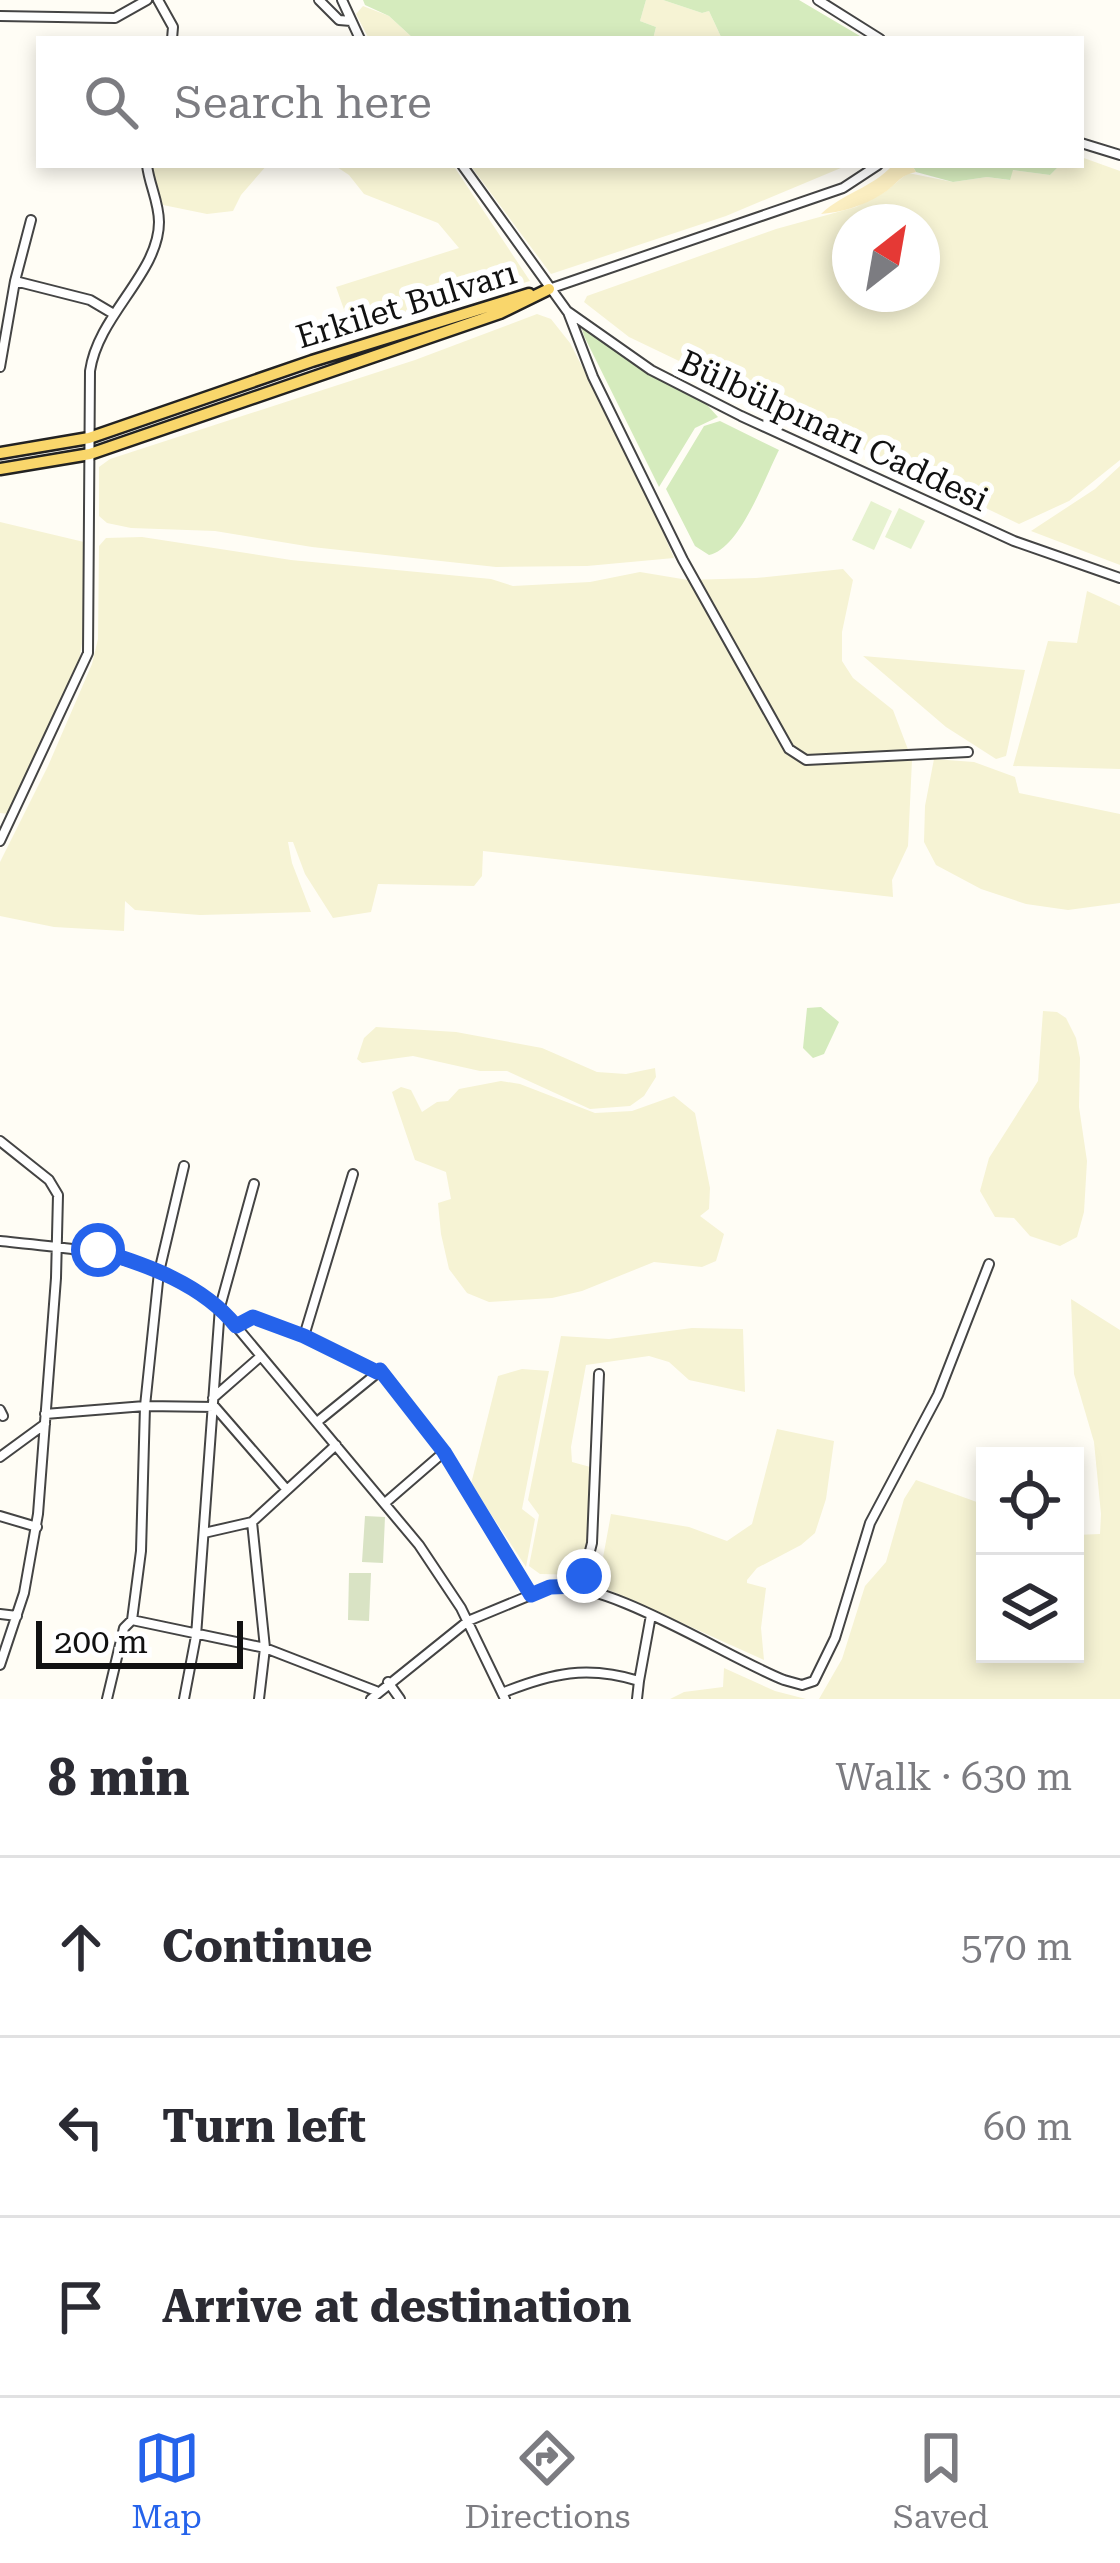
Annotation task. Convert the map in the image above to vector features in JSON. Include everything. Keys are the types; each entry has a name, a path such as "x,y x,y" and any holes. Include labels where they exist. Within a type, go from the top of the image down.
{"main road":[{"name":"Erkilet Bulvarı","path":"0,453 89,438 312,361 549,289"},
{"name":"Erkilet Bulvarı","path":"0,469 89,454 500,313 549,289"}],"street":[{"path":"0,16 118,18 147,0"},
{"path":"158,0 173,27 172,36"},
{"path":"319,0 339,20 352,21"},
{"path":"342,0 359,36"},
{"path":"818,0 875,36"},
{"path":"1084,143 1120,155"},
{"path":"0,841 86,660 92,362 112,313 158,236 159,214 148,168"},
{"name":"Bülbülpınarı Caddesi","path":"464,168 568,311 651,370 1014,542 1120,578"},
{"path":"549,289 843,188 873,168"},
{"path":"0,367 31,220"},
{"path":"15,281 90,300 112,313"},
{"path":"568,311 593,377 683,560 789,749 806,760 968,752"},
{"path":"0,1141 54,1186 58,1195 37,1527 17,1616 0,1665"},
{"path":"107,1699 124,1628 132,1620 141,1551 145,1406 158,1273 184,1166"},
{"path":"304,1336 353,1174"},
{"path":"184,1699 196,1636 220,1307 254,1184"},
{"path":"0,1240 98,1250 189,1286 220,1307 434,1567 468,1621 504,1696 572,1670 607,1672 639,1682"},
{"path":"132,1620 265,1648 374,1695 468,1621 550,1587 581,1586 734,1658 802,1685 814,1681 825,1662 870,1523 938,1395 989,1264"},
{"path":"236,1326 253,1317 380,1370 444,1452 531,1595"},
{"path":"0,1457 45,1419 213,1402 261,1356"},
{"path":"317,1422 377,1372"},
{"path":"581,1586 592,1543 599,1374"},
{"path":"213,1402 287,1490"},
{"path":"204,1533 253,1522 336,1444"},
{"path":"385,1503 444,1452"},
{"path":"0,1516 37,1527"},
{"path":"253,1522 265,1648 259,1699"},
{"path":"0,1614 17,1616"},
{"path":"638,1699 651,1615"},
{"path":"388,1682 400,1699"},
{"path":"800,1699 802,1685"}],"shaded area":[{"path":"646,0 663,0 709,11 721,36 654,36 656,27 640,21"},
{"path":"363,6 389,16 411,36 367,36 356,14"},
{"path":"1084,158 1120,171 1120,460 1069,501 1019,524 629,337 584,302 587,296 832,214 832,312 940,312 940,204 862,204 908,173 953,182 987,177 1009,180 1012,170 1050,175 1057,168 1084,168"},
{"path":"150,168 264,168 233,211 207,214 163,205"},
{"path":"338,168 455,168 530,281 353,335 336,287 459,248 438,223 364,194"},
{"path":"472,168 841,168 726,216 551,274"},
{"path":"537,314 551,319 570,343 640,479 674,558 496,567 215,531 131,528 107,523 99,516 99,467 110,459 415,360"},
{"path":"1120,466 1120,565 1031,531 1095,489"},
{"path":"0,522 84,542 84,632 79,661 9,814 0,813"},
{"path":"142,537 291,560 491,579 513,586 590,582 640,572 688,580 843,569 853,580 842,632 842,661 853,678 893,710 912,760 908,846 892,880 893,897 483,851 482,876 474,886 378,884 371,912 333,918 305,874 293,842 288,842 311,912 200,915 135,910 125,901 124,931 54,927 0,916 0,862 92,664 98,639 99,546 106,538"},
{"path":"1087,591 1120,606 1120,769 1013,766 1048,641 1077,643"},
{"path":"863,656 1025,670 1006,756 996,759 946,727"},
{"path":"934,759 974,762 1015,777 1019,793 1120,814 1120,903 1068,910 1026,904 981,889 936,865 924,842"},
{"path":"1043,1011 1066,1018 1080,1058 1079,1107 1087,1161 1084,1212 1077,1237 1060,1246 1030,1236 1014,1218 995,1217 980,1191 989,1158 1038,1081"},
{"path":"376,1027 456,1032 542,1048 597,1072 626,1074 655,1068 656,1077 644,1096 630,1106 590,1109 507,1071 480,1071 413,1056 362,1063 357,1059 364,1038"},
{"path":"501,1081 595,1113 632,1111 674,1096 695,1113 710,1188 709,1209 700,1216 724,1234 716,1261 702,1267 654,1262 552,1298 489,1302 467,1293 449,1269 441,1234 438,1203 451,1199 446,1172 415,1160 392,1092 401,1087 411,1090 422,1112 448,1101 459,1089"},
{"path":"1071,1299 1120,1330 1120,1699 819,1699 842,1659 865,1586 886,1562 904,1499 916,1480 976,1502 976,1663 1084,1663 1084,1535 1100,1534 1101,1514 1094,1442 1074,1374"},
{"path":"692,1328 743,1329 745,1392 689,1380 669,1362 649,1356 586,1365 571,1447 572,1462 594,1468 584,1575 540,1574 529,1566 539,1515 528,1500 561,1336 609,1339"},
{"path":"522,1369 549,1371 522,1509 535,1519 526,1567 471,1484 498,1376"},
{"path":"777,1429 834,1441 826,1499 815,1533 757,1568 747,1580 766,1588 761,1628 764,1660 598,1585 611,1514 689,1527 727,1541 752,1524"},
{"path":"724,1668 806,1699 670,1699 684,1692 723,1687"}],"green space":[{"path":"363,0 646,0 640,21 656,27 654,36 411,36 389,16"},
{"path":"663,0 799,0 860,36 721,36 709,11"},
{"path":"914,168 1057,168 1050,175 1013,170 1010,180 987,177 953,182"},
{"path":"579,319 698,395 718,417 695,428 659,487 584,336"},
{"path":"720,421 779,450 741,526 720,550 709,555 695,546 666,489 704,426"},
{"path":"871,501 892,511 874,550 852,540"},
{"path":"899,508 925,521 911,549 885,537"},
{"path":"821,1007 839,1022 824,1054 813,1058 803,1048 807,1008"},
{"path":"365,1516 385,1517 383,1563 362,1562"},
{"path":"349,1573 371,1573 369,1621 348,1620"}],"sand":[{"path":"889,168 914,168 916,172 868,202 835,204"}],"route":[{"path":"98,1250 189,1286 220,1307 236,1326 253,1317 380,1370 444,1452 531,1595 550,1587 581,1586 584,1576"}]}
